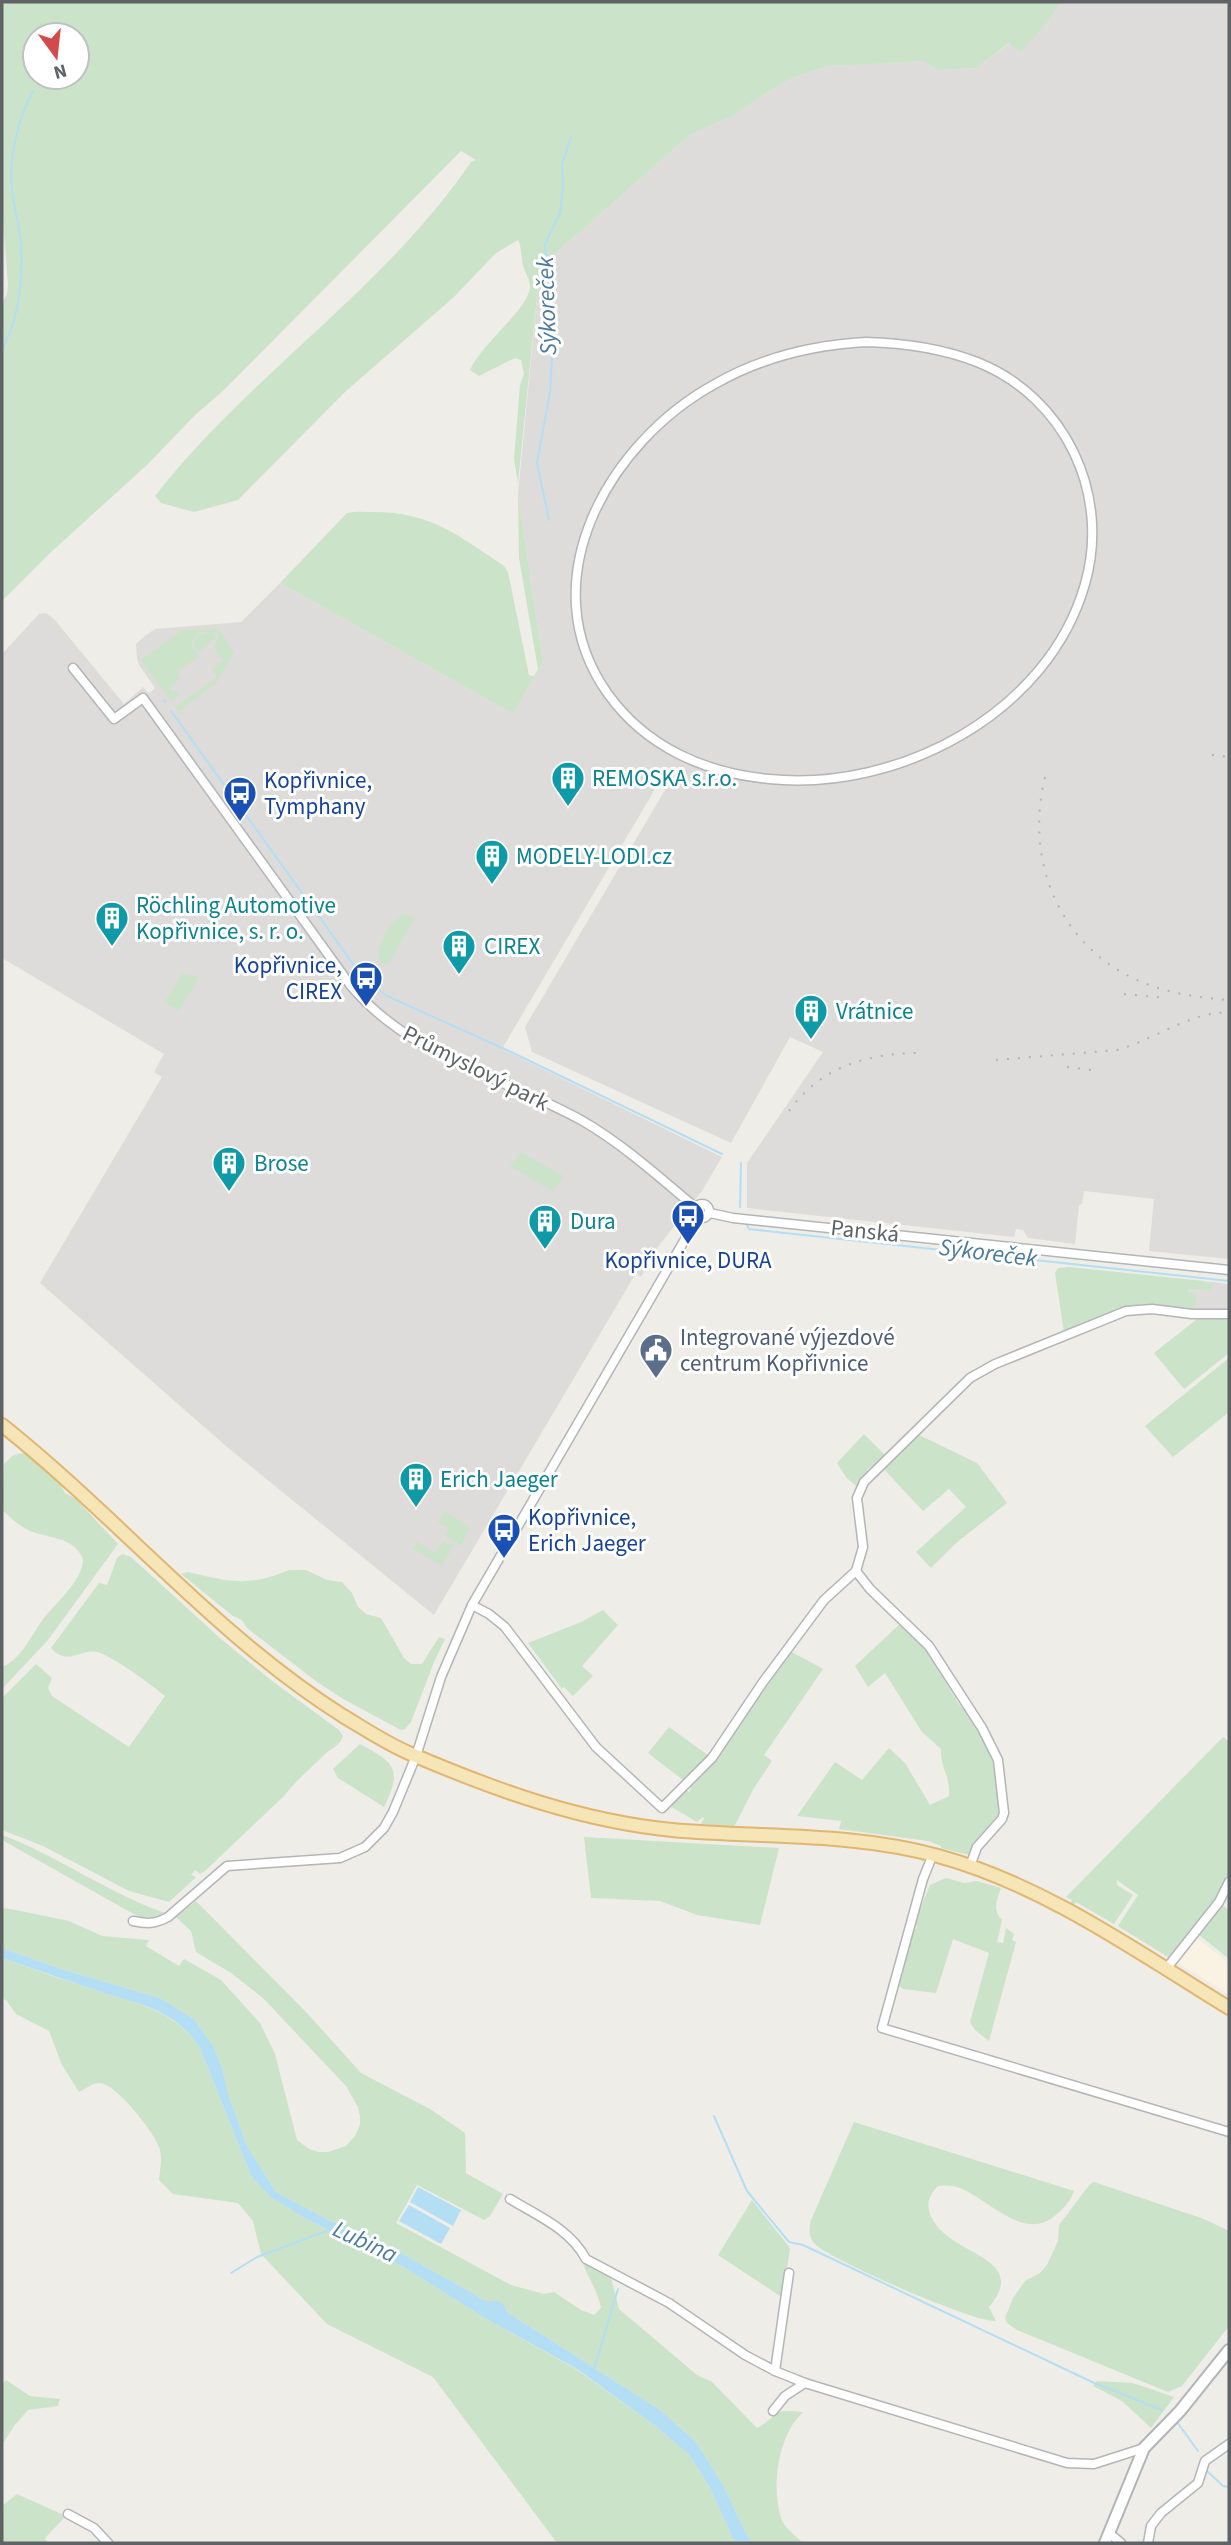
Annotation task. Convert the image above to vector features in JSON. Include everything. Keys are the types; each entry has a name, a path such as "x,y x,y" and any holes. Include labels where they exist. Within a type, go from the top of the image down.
{"main road":[{"path":"2,1425 48,1462 159,1569 271,1665 346,1717 416,1756 486,1785 547,1806 603,1819 667,1830 873,1844 933,1854 1044,1896 1229,2008"}],"street":[{"path":"844,343 911,345 954,354 1001,373 1021,386 1054,418 1067,436 1091,499 1093,543 1084,587 1065,630 1039,668 1007,700 971,729 952,740 886,768 839,778 791,781 744,776 697,763 654,741 617,707 603,687 583,643 576,600 580,554 587,530 608,486 637,447 671,414 711,386 754,365 799,350 844,343"},
{"name":"Průmyslový park","path":"73,668 114,719 143,698 208,794 351,986 389,1023 435,1052 599,1131 697,1213"},
{"path":"133,1921 157,1923 227,1866 340,1858 365,1847 376,1837 389,1819 416,1756 441,1677 472,1605 697,1213"},
{"name":"Panská","path":"697,1213 705,1218 710,1213 733,1218 1229,1270"},
{"path":"472,1605 505,1627 596,1747 662,1808 712,1758 763,1682 824,1600 856,1571 862,1553 857,1503 861,1486 877,1467 918,1431 970,1378 995,1364 1126,1311 1152,1309 1192,1314 1229,1314"},
{"path":"856,1571 870,1590 929,1646 982,1728 998,1760 1004,1813 1002,1819 977,1847 970,1866"},
{"path":"933,1854 923,1880 882,2028 1229,2132"},
{"path":"1166,1969 1219,1902 1229,1882"},
{"path":"510,2199 569,2236 586,2259 669,2302 745,2355 805,2383 1067,2463 1094,2464 1144,2448"},
{"path":"775,2371 789,2273"},
{"path":"1121,2543 1107,2538 1144,2448 1180,2411 1229,2350"},
{"path":"773,2411 785,2396 805,2383"},
{"path":"1148,2543 1152,2526 1161,2513 1198,2483 1205,2461 1229,2444"},
{"path":"68,2514 86,2523 108,2543"}],"shaded area":[{"path":"1062,2 1229,2 1229,1259 1149,1251 1154,1199 1084,1191 1082,1204 1079,1205 1075,1244 1028,1238 1023,1230 1016,1229 1014,1237 747,1208 747,1163 823,1052 790,1037 731,1143 532,1052 525,1027 665,790 658,784 502,1049 722,1157 702,1191 660,1244 641,1277 636,1273 434,1615 227,1447 40,1283 162,1077 154,1072 164,1054 2,958 2,654 39,614 46,613 54,619 124,704 143,687 149,693 155,688 137,658 136,644 146,635 155,629 241,622 280,583 513,714 543,663 518,494 540,267 690,135 733,116 793,78 828,66 923,61 937,70 977,68 1010,43 1048,21"},
{"path":"1204,1281 1229,1284 1229,1312 1191,1312 1159,1307 1183,1310 1190,1290 1206,1291 1210,1283"},
{"path":"1196,1937 1229,1963 1229,1994 1176,1962"}],"green space":[{"path":"2,2 1062,2 1021,52 1009,43 977,68 937,70 923,61 828,66 793,78 733,116 690,135 540,267 518,483 514,459 520,385 524,374 521,360 515,358 479,376 470,370 527,296 530,284 518,240 496,253 454,297 346,391 238,500 194,512 161,503 155,496 192,452 232,411 398,251 436,208 471,162 476,160 461,151 223,391 2,601 2,304 8,285 2,209"},
{"path":"518,494 543,663 513,714 280,583 347,513 394,513 428,521 458,536 504,566 508,572 529,675 534,676 538,669 519,558"},
{"path":"218,628 234,652 217,682 179,712 175,707 217,677 212,669 223,661 214,646 219,637 218,633 200,632 196,635 191,645 199,657 177,672 180,678 169,688 179,695 171,701 141,660 182,630"},
{"path":"213,633 217,637 199,652 193,645 198,636"},
{"path":"402,914 410,915 414,920 385,965 378,957 382,939"},
{"path":"183,973 199,977 179,1011 164,1003"},
{"path":"521,1152 563,1176 554,1192 510,1166"},
{"path":"1058,1268 1204,1281 1212,1284 1211,1291 1189,1290 1189,1293 1196,1295 1192,1310 1156,1305 1125,1308 1064,1332 1055,1273"},
{"path":"1201,1316 1229,1316 1229,1353 1184,1389 1154,1353"},
{"path":"1229,1358 1229,1412 1173,1457 1145,1426"},
{"path":"864,1434 886,1456 867,1470 857,1487 837,1463"},
{"path":"919,1435 977,1463 1007,1503 956,1543 931,1568 916,1552 966,1507 949,1489 923,1511 881,1466"},
{"path":"28,1454 58,1479 65,1493 76,1499 118,1544 48,1640 2,1689 2,1667 21,1652 44,1618 74,1583 83,1562 77,1549 71,1544 34,1533 2,1510 4,1464 12,1456"},
{"path":"445,1511 470,1527 461,1546 446,1536 449,1529 438,1522"},
{"path":"443,1541 454,1545 442,1566 413,1549 417,1542 435,1553"},
{"path":"122,1554 131,1557 220,1638 272,1681 339,1730 343,1736 338,1745 303,1775 205,1871 200,1874 195,1870 191,1875 196,1877 169,1902 129,1891 43,1846 2,1830 2,1698 36,1664 52,1678 48,1688 52,1696 129,1747 165,1696 131,1671 97,1652 69,1657 51,1648 99,1583 107,1585 117,1558"},
{"path":"289,1570 306,1570 327,1580 342,1582 352,1593 358,1607 366,1614 381,1618 404,1658 411,1664 422,1664 439,1637 445,1639 411,1722 405,1729 401,1730 317,1682 181,1574 188,1572 228,1580 251,1581"},
{"path":"603,1610 618,1625 582,1666 593,1676 573,1696 564,1687 562,1689 528,1643 581,1622"},
{"path":"902,1622 924,1646 958,1703 977,1725 995,1768 999,1814 973,1843 969,1855 941,1848 928,1841 839,1829 841,1821 797,1816 835,1762 862,1780 889,1748 905,1763 930,1805 949,1796 941,1749 922,1732 885,1673 868,1687 855,1666"},
{"path":"790,1651 823,1669 764,1755 772,1761 754,1788 734,1827 701,1824 703,1817 697,1822 670,1806 684,1789 689,1792 691,1788 688,1785 732,1737"},
{"path":"669,1727 709,1756 684,1781 648,1753"},
{"path":"1223,1737 1229,1742 1229,1872 1220,1896 1166,1964 1168,1957 1118,1926 1138,1895 1117,1880 1117,1885 1133,1895 1114,1924 1076,1902 1072,1907 1069,1905 1072,1900 1066,1897"},
{"path":"360,1744 381,1756 392,1768 393,1784 384,1807 338,1778 333,1769"},
{"path":"2,1835 165,1913 139,1917 2,1840"},
{"path":"584,1837 779,1848 760,1925 697,1915 660,1901 591,1898"},
{"path":"946,1878 964,1883 977,1881 1001,1888 996,1904 1002,1920 997,1942 1003,1943 1006,1928 1014,1934 1012,1940 1016,1942 989,2041 975,2030 970,2022 989,1953 953,1939 936,1993 903,1989 898,1985 912,1931 917,1928 915,1922 930,1885"},
{"path":"196,1901 307,2013 361,2073 430,2109 465,2133 466,2173 503,2194 490,2216 484,2220 417,2185 396,2223 511,2285 544,2294 554,2292 581,2310 594,2315 601,2308 582,2261 611,2278 619,2309 697,2375 712,2382 757,2428 780,2412 803,2412 794,2422 782,2447 777,2491 783,2522 803,2543 751,2543 723,2485 696,2442 663,2412 507,2312 499,2301 486,2301 371,2236 328,2220 276,2192 247,2146 229,2097 222,2067 213,2046 194,2019 160,1998 61,1969 2,1948 2,1908 69,1921 102,1936 149,1940 146,1946 179,1966 184,1959 221,1980 260,2023 275,2054 297,2140 309,2149 319,2152 346,2146 355,2136 360,2125 360,2116 346,2086 263,1998 231,1973 196,1952 191,1931 176,1917"},
{"path":"1222,1905 1229,1910 1229,1959 1198,1934"},
{"path":"2,1958 139,2004 177,2023 199,2046 251,2176 271,2197 304,2218 402,2266 488,2320 576,2369 658,2428 690,2456 709,2486 735,2543 557,2543 433,2377 327,2324 261,2254 253,2221 238,2203 173,2194 159,2180 159,2147 133,2109 106,2085 97,2083 79,2092 62,2065 49,2031 16,2014 6,2000 2,1999"},
{"path":"854,2122 1074,2191 1068,2203 1058,2213 1046,2222 1033,2224 1008,2217 957,2187 938,2186 932,2194 929,2210 937,2225 949,2237 993,2265 1000,2276 1000,2289 989,2307 996,2321 961,2312 904,2290 828,2253 813,2242 810,2233 811,2220"},
{"path":"1094,2182 1204,2219 1229,2231 1229,2326 1182,2386 1168,2392 1017,2330 1007,2323 1005,2318 1013,2298 1025,2281 1040,2273 1047,2265 1058,2241 1059,2225"},
{"path":"752,2200 790,2248 783,2298 718,2255"},
{"path":"6,2380 30,2396 60,2399 58,2406 28,2410 2,2445 2,2384"},
{"path":"1097,2381 1133,2383 1174,2397 1151,2428 1122,2401 1093,2386"},
{"path":"17,2494 66,2516 45,2538 47,2543 6,2543 2,2540 2,2506"}],"water":[{"name":"Lubina","path":"2,1948 61,1969 160,1998 194,2019 213,2046 222,2067 229,2097 247,2146 276,2192 328,2220 371,2236 486,2301 499,2301 507,2312 663,2412 696,2442 723,2485 751,2543 735,2543 709,2486 690,2456 658,2428 577,2369 488,2320 402,2266 304,2218 271,2197 251,2176 199,2046 177,2022 139,2004 2,1958"},
{"path":"418,2187 461,2210 453,2226 410,2202"},
{"path":"409,2205 450,2228 441,2244 399,2221"}],"waterway":[{"path":"2,349 13,324 21,271 21,244 11,179 12,156 20,122 33,91"},
{"name":"Sýkoreček","path":"549,520 537,463 550,392 553,342 545,244 560,213 562,164 571,137"},
{"path":"171,711 356,968"},
{"path":"363,977 387,996 509,1051 722,1154"},
{"name":"Sýkoreček","path":"740,1207 741,1163"},
{"name":"Sýkoreček","path":"747,1225 749,1229 1229,1281"},
{"path":"714,2116 747,2191 789,2242 803,2245 1092,2382 1162,2410"},
{"name":"Lubina","path":"231,2273 257,2257 329,2230"},
{"path":"594,2369 618,2289"},
{"path":"1177,2422 1198,2451"},
{"path":"1206,2470 1223,2486 1229,2487"}],"railway":[{"path":"1212,755 1229,757"},
{"path":"1045,777 1040,811 1040,844 1046,875 1058,904 1074,931 1096,954 1123,973 1173,992 1229,1000"},
{"path":"1124,994 1166,998"},
{"path":"996,1060 1117,1050 1199,1017 1229,1012"},
{"path":"789,1111 815,1083 846,1065 882,1056 919,1053"},
{"path":"1067,1067 1091,1070"}],"place":[{"name":"REMOSKA s.r.o.","path":"568,808"},
{"name":"Kopřivnice, Tymphany","path":"240,823"},
{"name":"MODELY-LODI.cz","path":"492,886"},
{"name":"Röchling Automotive Kopřivnice, s. r. o.","path":"112,948"},
{"name":"CIREX","path":"459,976"},
{"name":"Kopřivnice, CIREX","path":"366,1008"},
{"name":"Vrátnice","path":"811,1041"},
{"name":"Brose","path":"229,1193"},
{"name":"Kopřivnice, DURA","path":"688,1246"},
{"name":"Dura","path":"545,1251"},
{"name":"Integrované výjezdové centrum Kopřivnice","path":"656,1380"},
{"name":"Erich Jaeger","path":"416,1509"},
{"name":"Kopřivnice, Erich Jaeger","path":"504,1560"}]}
